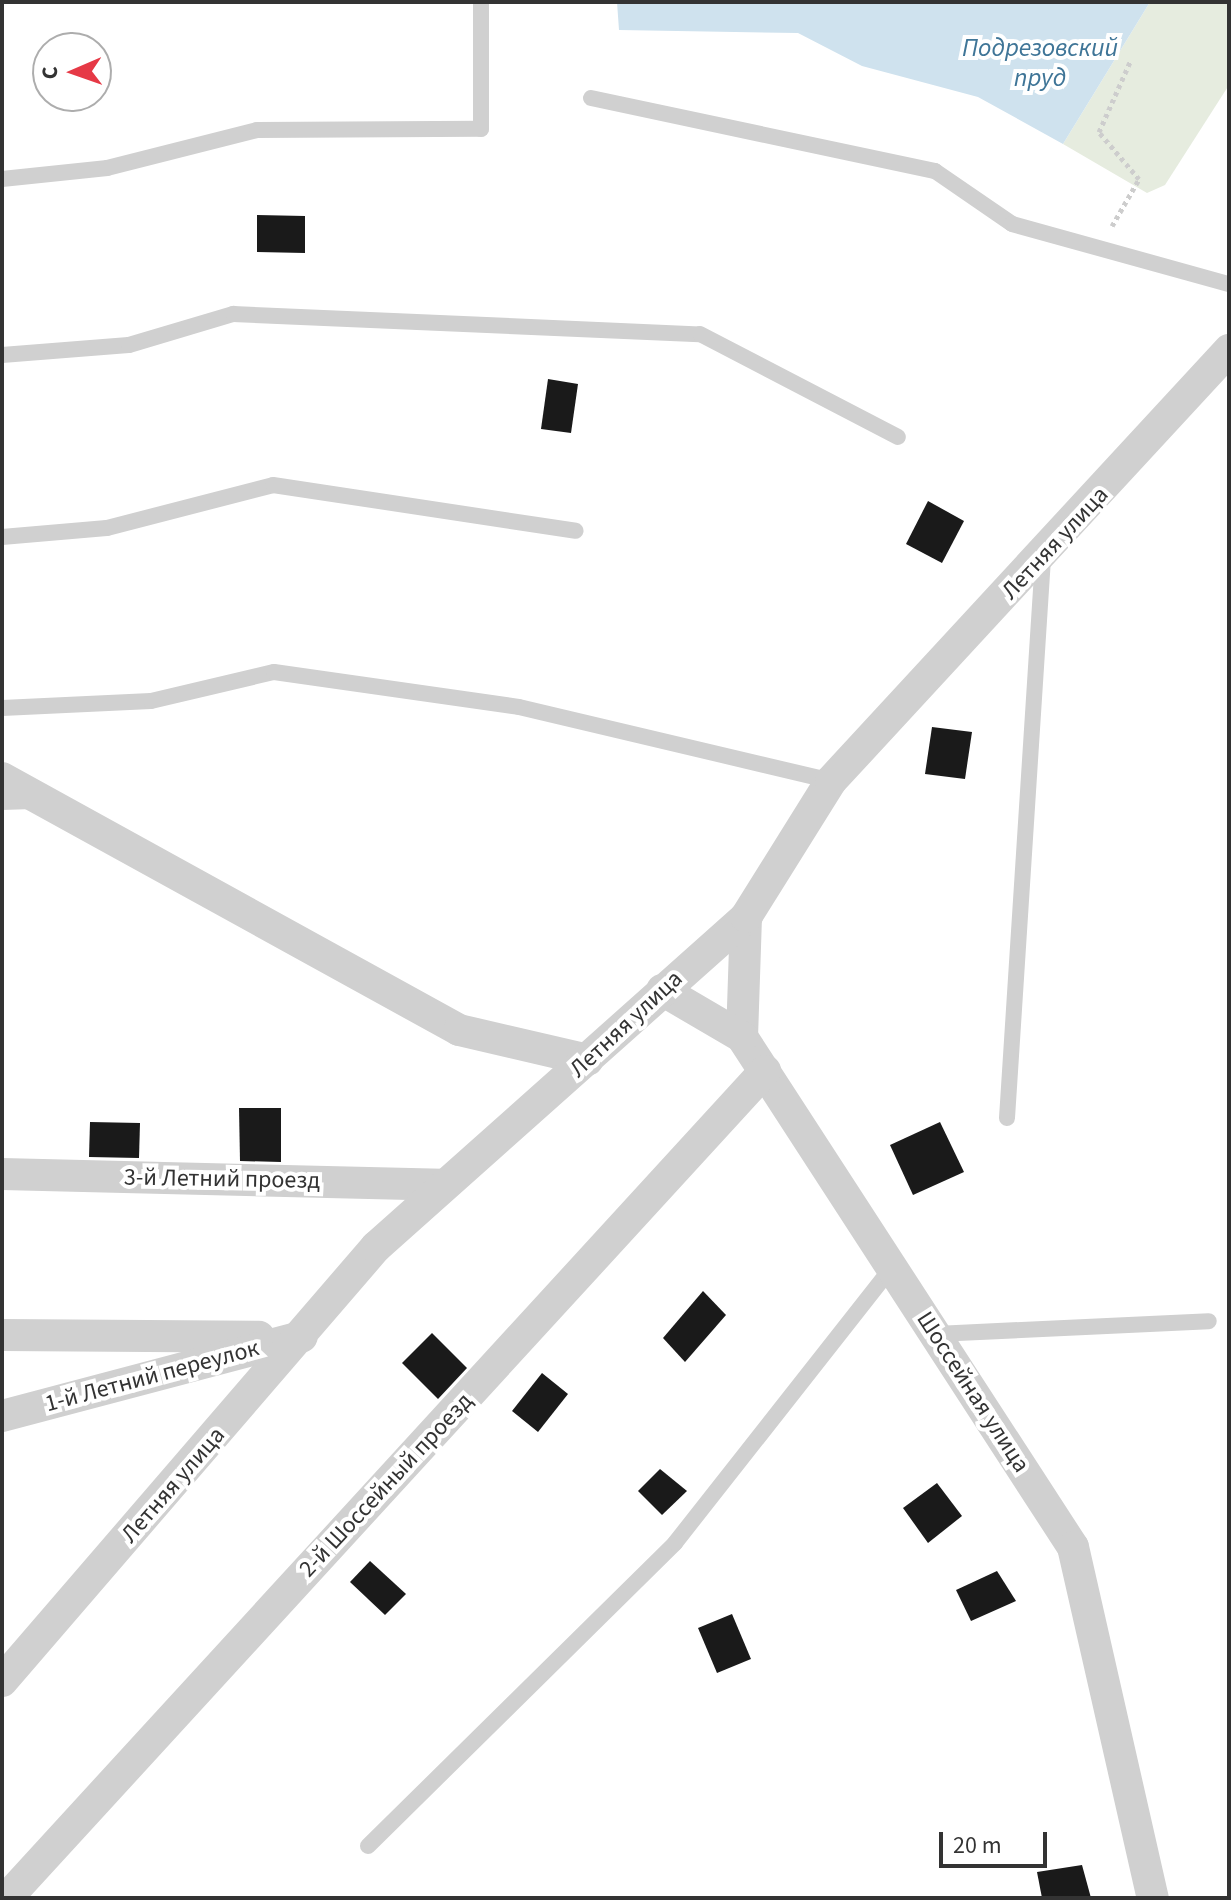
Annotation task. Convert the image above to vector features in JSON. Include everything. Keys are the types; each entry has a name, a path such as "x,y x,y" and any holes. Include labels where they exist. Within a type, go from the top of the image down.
{"street":[{"name":"Летняя улица","path":"2,1681 302,1337 376,1247 746,917 831,781 1043,558 1229,350"},
{"path":"2,778 459,1030 588,1060"},
{"path":"662,990 742,1037 746,917"},
{"name":"Шоссейная улица","path":"742,1037 1073,1547 1153,1898"},
{"name":"2-й Шоссейный проезд","path":"7,1898 765,1071"},
{"name":"3-й Летний проезд","path":"2,1174 442,1185"},
{"path":"2,1335 302,1337"},
{"name":"1-й Летний переулок","path":"2,1416 302,1337"}],"lane":[{"path":"2,179 107,168 257,130 481,129 481,2"},
{"path":"591,98 935,171 1012,224 1107,247 1229,284"},
{"path":"2,355 129,345 233,314 700,334 898,437"},
{"path":"2,537 107,528 273,485 576,531"},
{"path":"1007,1118 1043,558"},
{"path":"2,708 151,701 274,672 519,707 831,781"},
{"path":"2,802 42,801"},
{"path":"368,1846 675,1543 892,1267"},
{"path":"936,1334 1209,1321"}],"path":[{"path":"1107,247 1114,216 1139,179 1099,132 1130,62"}],"shaded area":[{"path":"1150,2 1229,2 1229,85 1165,185 1147,193 1063,144"}],"water":[{"name":"Подрезовский пруд","path":"617,2 1150,2 1063,144 978,97 862,66 798,33 619,30"}],"building":[{"path":"257,215 305,216 305,253 257,252"},
{"path":"548,379 578,384 571,433 541,429"},
{"path":"928,501 964,521 942,563 906,544"},
{"path":"932,727 972,732 965,779 925,774"},
{"path":"239,1108 281,1108 281,1162 240,1161"},
{"path":"90,1122 140,1123 139,1158 89,1157"},
{"path":"940,1122 964,1172 913,1195 890,1145"},
{"path":"703,1291 726,1315 685,1362 663,1338"},
{"path":"432,1333 467,1368 438,1399 402,1363"},
{"path":"542,1373 568,1394 538,1432 512,1411"},
{"path":"660,1469 687,1491 662,1515 638,1491"},
{"path":"937,1483 962,1516 928,1543 903,1508"},
{"path":"370,1561 406,1594 385,1615 350,1582"},
{"path":"997,1571 1016,1601 971,1621 956,1590"},
{"path":"732,1614 751,1659 717,1673 698,1628"},
{"path":"1082,1865 1091,1898 1042,1898 1037,1872"}]}
